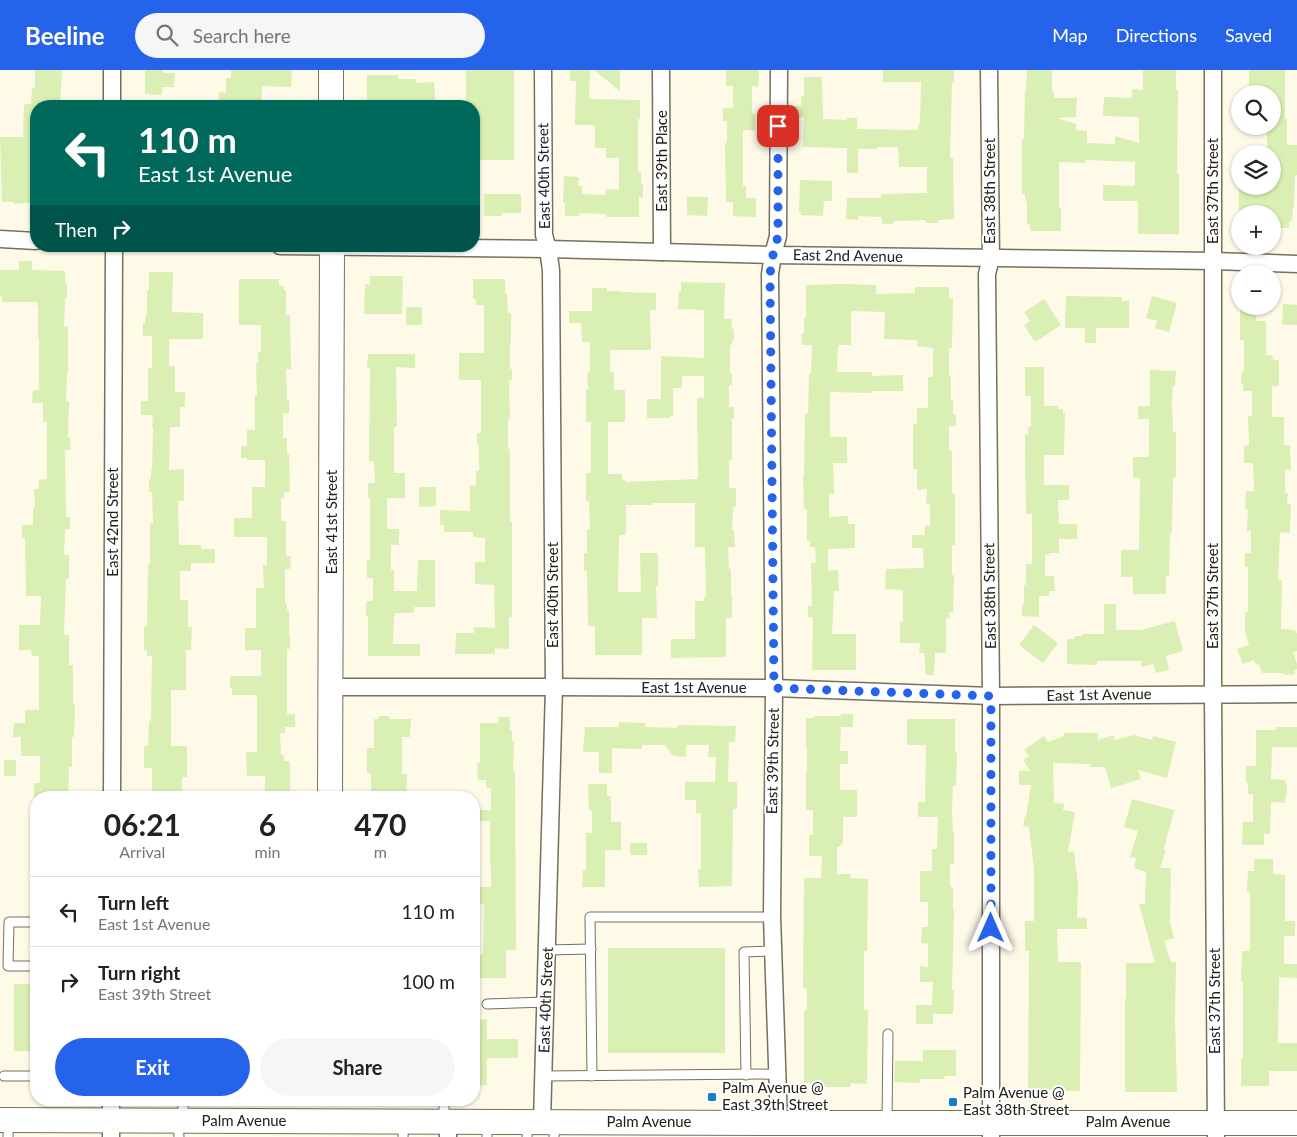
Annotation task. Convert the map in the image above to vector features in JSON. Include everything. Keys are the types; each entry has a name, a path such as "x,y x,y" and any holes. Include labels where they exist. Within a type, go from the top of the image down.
{"main road":[{"path":"331,70 331,100"},
{"name":"East 41st Street","path":"330,791 332,252"},
{"name":"Palm Avenue","path":"5,1126 111,1119 328,1119 404,1129 446,1120 487,1129 662,1129 887,1122 991,1130 1111,1126 1216,1130 1289,1125"}],"street":[{"path":"112,70 112,100"},
{"name":"East 40th Street","path":"541,1128 554,687 551,270 544,235 543,70"},
{"name":"East 39th Place","path":"661,70 662,252"},
{"name":"East 39th Street","path":"779,70 778,236 773,255 770,284 774,688 772,951 779,1126"},
{"name":"East 38th Street","path":"989,70 991,258 986,274 991,696 991,1130"},
{"name":"East 37th Street","path":"1213,70 1213,694 1216,1130"},
{"path":"0,240 30,241"},
{"name":"East 2nd Avenue","path":"480,248 1297,264"},
{"name":"East 42nd Street","path":"112,791 114,252"},
{"name":"East 1st Avenue","path":"331,687 774,688 991,696 1297,694"}],"lane":[{"path":"592,1076 590,917 772,917"},
{"path":"30,922 8,922 8,966 30,966"},
{"path":"547,950 591,949"},
{"path":"746,1075 744,952 772,951"},
{"path":"487,1004 546,1002"},
{"path":"887,1122 888,1034"},
{"path":"544,1076 777,1074"},
{"path":"4,1076 30,1076"}],"building":[{"path":"35,70 62,70 60,100 31,100 32,88 35,88"},
{"path":"145,70 163,70 163,73 175,73 174,87 162,87 162,95 145,94"},
{"path":"231,70 292,70 291,87 262,86 261,100 219,100 219,92 226,93 226,78 231,78"},
{"path":"466,70 514,70 514,160 480,160 480,100 466,100"},
{"path":"570,70 590,70 589,99 640,100 638,172 641,172 643,197 639,197 639,217 606,217 606,214 580,213 579,216 565,216 565,202 563,202 564,176 579,177 578,186 582,186 582,194 606,195 606,189 619,190 619,158 606,158 606,148 595,148 595,125 575,125 576,81 570,81"},
{"path":"594,70 620,70 620,91"},
{"path":"726,70 759,70 758,87 752,86 752,113 755,114 755,130 743,130 743,186 746,186 746,198 756,198 756,217 733,216 733,202 726,202 725,143 727,143 727,121 723,121 723,108 733,108 733,86 726,86"},
{"path":"883,70 954,70 950,158 953,158 954,219 938,220 938,223 926,223 926,220 893,221 893,224 882,224 882,217 858,216 858,220 846,219 847,198 881,198 881,194 927,193 927,167 899,167 898,147 877,147 877,149 858,149 858,173 847,173 847,148 803,147 804,117 789,117 789,106 801,106 801,96 804,96 804,77 822,77 823,119 847,120 847,118 857,118 857,129 918,130 918,124 920,124 921,82 883,82"},
{"path":"1027,70 1052,70 1052,92 1054,92 1054,98 1077,98 1076,117 1057,118 1076,124 1076,130 1087,131 1087,143 1115,144 1115,136 1139,143 1139,117 1103,116 1104,97 1132,98 1132,89 1143,90 1143,70 1176,70 1176,90 1178,90 1177,174 1179,174 1179,234 1138,234 1138,201 1103,201 1103,185 1135,186 1135,162 1086,160 1086,163 1059,162 1061,231 1030,231 1030,224 1027,224 1027,201 1025,201 1025,194 1022,194 1022,139 1024,139"},
{"path":"1249,70 1285,70 1287,145 1297,145 1294,208 1292,221 1289,221 1289,228 1281,228 1281,205 1239,205 1239,195 1281,195 1281,145 1267,145 1267,135 1281,135 1281,85 1249,85"},
{"path":"367,75 398,75 398,79 416,79 416,83 434,82 436,100 367,100"},
{"path":"24,104 30,104 30,203 14,204 14,202 2,202 0,137 23,137"},
{"path":"800,180 832,181 832,201 824,201 823,216 801,215 799,211"},
{"path":"484,194 521,194 521,213 502,213 502,216 484,216"},
{"path":"687,197 708,197 707,216 687,215"},
{"path":"19,261 32,261 32,270 65,271 65,284 67,284 64,327 68,326 66,401 69,401 68,438 70,438 71,450 65,450 66,517 70,517 70,529 65,529 64,555 69,555 69,579 66,579 64,635 69,635 69,665 73,665 73,704 75,704 72,767 69,767 68,791 34,791 34,783 40,783 40,756 21,756 21,737 13,737 14,723 25,723 25,710 39,710 39,656 32,656 31,650 19,650 19,625 40,625 41,596 26,596 25,538 22,538 22,525 33,525 34,489 39,489 39,480 47,479 47,422 43,422 43,403 32,403 33,390 39,390 37,302 2,302 2,296 0,296 0,270 19,270"},
{"path":"149,272 173,272 172,312 203,313 203,339 169,339 169,366 175,366 175,392 185,392 185,407 180,407 180,427 170,427 169,470 184,469 184,501 178,501 179,545 201,545 201,549 215,549 215,563 191,563 191,571 180,571 180,600 188,600 188,627 192,627 191,650 186,650 186,690 171,690 171,746 187,746 187,777 182,777 182,791 152,791 152,768 144,768 144,746 148,746 149,721 151,721 152,656 147,656 147,650 144,650 144,627 147,627 150,523 153,523 152,492 149,492 149,479 151,479 152,470 153,415 141,415 141,401 148,401 148,368 152,368 152,336 143,336 143,323 145,323 147,314 147,290 149,290"},
{"path":"370,276 403,276 402,314 364,314 365,284 370,285"},
{"path":"239,279 279,279 279,286 284,286 284,290 286,290 286,315 290,315 291,369 286,369 289,413 283,413 283,438 287,438 290,492 284,492 284,498 281,498 281,521 286,521 286,556 291,556 290,569 285,569 285,603 287,603 287,610 289,610 290,634 290,649 287,649 287,714 295,714 295,727 285,727 285,733 280,733 281,755 284,755 284,761 290,761 290,791 265,791 265,776 247,776 246,752 257,752 257,695 232,695 232,689 230,688 230,676 261,676 261,650 245,650 245,628 256,628 256,588 264,588 263,565 267,565 267,537 234,537 234,518 252,518 252,487 265,487 265,460 241,458 241,446 247,446 247,430 255,430 256,363 258,363 258,352 261,352 261,325 239,325"},
{"path":"473,279 505,279 508,313 511,313 510,369 512,369 512,380 509,380 510,419 508,419 508,449 510,449 510,522 512,522 512,617 509,617 509,649 495,648 495,654 455,654 456,633 474,633 474,627 495,628 494,585 475,584 475,562 485,562 485,538 473,537 473,532 444,532 444,525 440,525 440,510 470,511 470,485 476,486 476,471 479,471 477,433 481,433 481,380 459,380 459,353 484,353 484,305 476,305 476,299 473,299"},
{"path":"681,282 725,283 724,319 731,319 732,329 734,329 734,340 732,340 732,345 730,345 732,385 729,385 729,407 734,407 734,418 732,418 732,460 729,460 729,488 736,488 736,507 733,507 732,530 734,530 735,547 728,547 729,569 731,569 732,618 726,618 726,657 671,658 671,639 695,639 695,601 704,601 704,597 706,597 705,547 695,547 695,503 626,505 626,535 619,535 618,592 641,592 640,553 658,553 657,618 642,618 642,655 595,655 595,626 588,626 587,571 584,571 584,553 587,553 587,530 590,529 589,501 586,501 586,473 591,473 591,422 586,422 586,390 588,390 587,372 590,373 590,342 582,342 581,323 569,323 569,311 592,311 592,288 607,288 607,291 619,292 656,293 656,310 650,310 651,350 610,350 610,372 614,372 614,390 625,390 625,422 608,422 608,474 622,474 622,480 625,480 625,482 698,479 697,398 704,398 704,376 682,376 682,388 673,388 673,416 670,416 670,418 647,418 647,399 661,399 661,356 704,358 704,310 678,309"},
{"path":"806,285 876,285 876,294 915,293 915,287 949,287 949,298 953,298 952,348 949,348 949,376 951,376 951,400 953,400 953,414 956,415 956,426 949,426 949,451 952,451 952,494 955,493 955,545 952,545 952,575 954,575 953,613 949,612 949,618 946,618 946,653 935,653 934,675 926,675 924,653 919,653 920,643 900,643 900,622 903,622 903,590 885,589 886,569 924,568 923,548 912,548 912,535 925,535 925,526 930,526 930,504 926,504 927,489 917,490 917,469 913,469 913,424 917,424 917,408 928,408 928,377 933,377 933,348 917,346 917,340 884,339 885,312 851,311 851,345 838,345 837,372 872,372 872,376 903,375 903,391 871,391 871,393 830,392 830,437 847,437 847,463 833,463 834,494 829,494 829,517 848,516 848,524 855,524 855,548 828,549 828,571 838,570 839,591 834,591 832,634 856,634 856,670 812,670 813,620 812,617 808,617 808,606 812,606 811,563 816,563 815,547 810,547 810,541 807,541 807,509 804,509 803,477 805,414 808,414 812,345 802,345 801,334 804,334 804,318 806,318"},
{"path":"1066,296 1122,297 1121,301 1129,301 1129,328 1096,328 1096,343 1085,343 1085,328 1065,328"},
{"path":"1152,296 1177,303 1169,332 1155,328 1157,321 1146,318"},
{"path":"1044,299 1061,325 1035,342 1024,325 1030,321 1024,312"},
{"path":"1283,304 1297,305 1297,325 1282,325"},
{"path":"406,307 422,307 422,325 406,325"},
{"path":"1240,315 1256,315 1256,321 1266,321 1266,355 1272,355 1273,360 1279,360 1279,386 1272,386 1272,417 1284,417 1284,445 1290,445 1291,470 1285,470 1285,493 1288,493 1287,504 1291,504 1290,533 1280,532 1278,580 1282,580 1281,629 1295,630 1297,634 1297,651 1293,652 1297,664 1297,669 1294,670 1295,674 1262,673 1259,664 1256,665 1254,660 1243,664 1237,649 1249,645 1245,632 1245,612 1248,612 1248,567 1245,567 1245,553 1251,553 1251,531 1247,531 1248,509 1245,509 1246,491 1254,491 1253,463 1244,463 1244,446 1249,445 1248,416 1252,416 1252,391 1243,391 1243,384 1241,384 1242,371 1244,371 1244,340 1240,340"},
{"path":"368,354 415,354 415,368 396,367 397,427 394,427 394,473 405,473 405,498 387,498 387,529 399,529 399,545 391,545 391,570 394,570 394,591 417,591 418,560 435,560 435,607 414,607 414,613 395,613 394,616 393,644 420,644 420,656 368,656 366,601 373,601 373,578 367,578 367,560 370,560 370,498 368,498 368,483 375,483 374,461 369,461 370,368 367,368"},
{"path":"1025,367 1044,367 1044,406 1058,406 1065,413 1064,455 1044,455 1044,485 1069,485 1069,500 1058,500 1059,524 1077,524 1077,539 1059,539 1059,553 1045,555 1045,576 1054,576 1055,591 1049,591 1049,596 1039,596 1039,617 1022,616 1024,585 1026,585 1026,564 1032,564 1032,514 1026,514 1025,456 1025,434 1028,434 1028,427 1031,427 1031,396 1025,396"},
{"path":"1150,370 1176,371 1172,399 1173,432 1176,432 1176,478 1173,478 1169,576 1166,576 1166,594 1133,594 1133,577 1121,577 1121,550 1139,550 1140,478 1133,478 1133,457 1149,457 1149,419 1138,419 1138,406 1150,406"},
{"path":"419,487 436,487 436,506 419,507"},
{"path":"1104,604 1116,604 1116,630 1141,630 1175,621 1183,651 1166,656 1169,670 1156,673 1153,664 1141,667 1142,661 1097,661 1097,665 1067,664 1067,639 1075,639 1075,636 1082,636 1082,634 1104,634"},
{"path":"1034,625 1058,643 1043,663 1019,645"},
{"path":"841,714 853,714 853,727 841,727 840,751 848,751 848,764 840,764 840,790 857,790 857,817 843,817 843,844 837,847 837,874 851,874 850,878 868,879 867,951 864,951 864,1010 868,1010 867,1084 851,1083 850,1087 821,1087 821,1083 804,1083 804,1010 807,1010 807,989 803,988 804,878 821,878 822,856 809,856 809,835 813,835 813,810 806,810 806,718 814,718 814,716 841,716"},
{"path":"379,716 389,716 389,719 411,719 410,737 402,737 402,774 407,774 406,791 371,791 371,773 367,773 367,748 374,748 374,719 379,719"},
{"path":"498,717 510,717 510,731 512,730 512,741 514,741 516,950 506,950 506,978 480,978 480,954 483,954 484,904 480,904 480,887 491,887 491,865 490,821 480,821 480,810 491,810 491,788 486,788 486,780 478,780 477,763 480,763 480,723 498,723"},
{"path":"907,719 955,719 955,752 957,752 956,786 953,786 952,808 954,864 950,864 950,887 953,887 954,910 953,1014 933,1014 933,1024 916,1024 916,1005 932,1005 933,982 920,982 920,966 928,967 928,944 921,943 922,927 928,927 928,902 920,902 920,871 932,871 932,849 937,849 938,817 918,817 918,802 925,802 926,745 907,745"},
{"path":"619,722 645,723 645,727 678,728 678,725 736,726 735,742 729,742 728,782 737,782 737,809 733,809 732,886 699,887 698,869 701,869 701,813 696,813 696,800 685,800 685,782 715,782 716,757 708,757 709,745 686,745 686,757 673,756 665,745 642,745 642,749 612,748 612,773 599,773 599,752 583,752 585,727 619,727"},
{"path":"1275,727 1297,727 1297,747 1272,747 1271,779 1285,780 1287,784 1285,803 1271,802 1270,834 1264,834 1264,845 1242,845 1243,822 1253,822 1253,794 1248,794 1246,766 1256,766 1256,730 1276,730"},
{"path":"1064,733 1098,733 1098,740 1113,735 1115,740 1134,735 1152,740 1153,736 1176,742 1167,778 1138,770 1141,779 1111,788 1105,767 1091,767 1090,764 1053,763 1054,803 1064,804 1063,810 1075,812 1068,852 1074,852 1078,884 1077,918 1087,918 1087,929 1057,929 1058,962 1081,962 1080,1091 1028,1090 1029,951 1025,951 1025,921 1034,921 1034,869 1029,827 1023,826 1031,785 1019,785 1019,771 1030,771 1023,760 1029,756 1024,750 1044,736 1048,742 1064,736"},
{"path":"4,760 16,760 16,776 4,776"},
{"path":"588,784 607,784 607,796 611,796 611,822 621,822 621,850 605,850 605,887 582,887 583,870 586,870 586,833 592,833 592,810 589,810"},
{"path":"1132,799 1174,810 1164,849 1166,850 1160,868 1171,868 1170,922 1174,938 1164,941 1171,962 1176,962 1177,1092 1125,1092 1126,963 1155,963 1139,904 1145,904 1146,872 1134,868 1136,858 1130,857 1138,831 1124,827"},
{"path":"630,843 647,843 647,855 630,855"},
{"path":"1254,859 1273,859 1273,874 1285,875 1285,921 1295,921 1295,936 1284,936 1284,964 1297,964 1297,978 1279,977 1278,1043 1297,1043 1297,1071 1269,1071 1269,1086 1241,1086 1241,1058 1243,1058 1242,951 1250,951 1250,892 1247,892 1248,871 1254,871"},
{"path":"608,948 725,948 725,1053 608,1053"},
{"path":"14,984 30,984 30,1051 14,1051"},
{"path":"487,1019 487,1039 518,1039 518,1058 487,1058 487,1085 480,1086 480,1020"},
{"path":"923,1050 956,1050 956,1076 944,1076 945,1079 920,1079 920,1083 894,1082 895,1061 923,1061"}],"place":[{"name":"Palm Avenue @ East 39th Street","path":"712,1097"},
{"name":"Palm Avenue @ East 38th Street","path":"953,1102"}],"route":[{"path":"778,126 778,236 770,274 774,688 991,696 991,928"}]}
